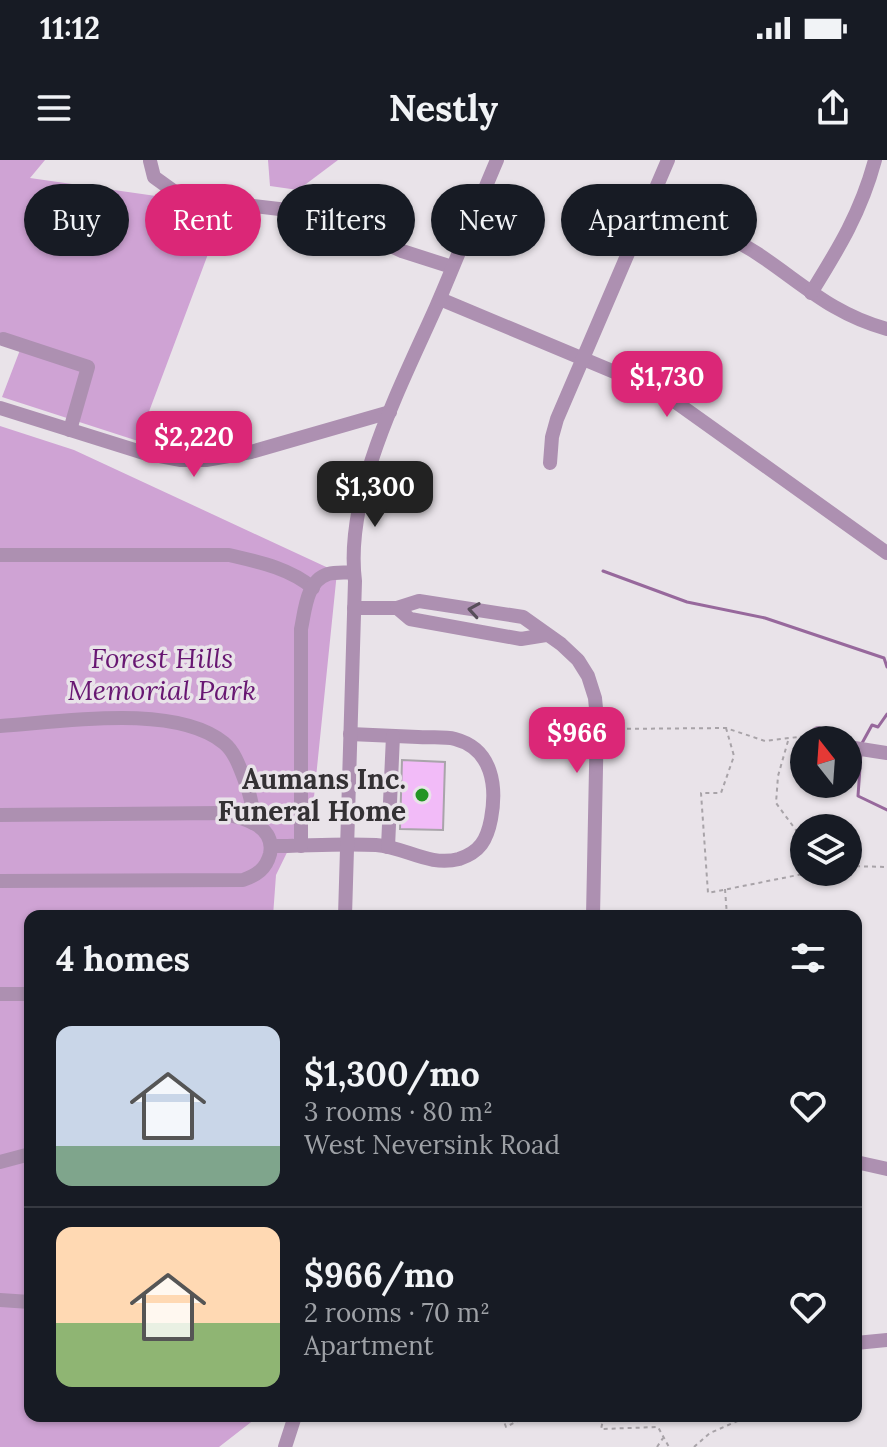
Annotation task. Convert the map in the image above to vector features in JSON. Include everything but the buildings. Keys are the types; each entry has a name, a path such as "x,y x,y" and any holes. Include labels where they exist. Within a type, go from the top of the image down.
{"street":[{"path":"345,910 354,608 352,557 359,508 390,412 497,160"},
{"path":"658,184 668,160"},
{"path":"811,293 850,231 868,188 875,160"},
{"path":"150,161 154,177 179,195 309,215 452,267"},
{"path":"757,254 849,317 887,329"},
{"path":"550,463 557,419 628,256"},
{"path":"440,299 670,398 887,553"},
{"path":"3,339 88,367 70,430"},
{"path":"0,408 169,459 206,460 293,442 390,412"},
{"path":"0,555 229,555 290,573 313,588"},
{"path":"301,846 301,629 307,598 317,581 328,574 354,572"},
{"path":"354,608 397,608 419,601 523,617 578,660 588,676 595,698 593,910"},
{"path":"397,608 410,619 424,622 521,639 546,635"},
{"path":"0,726 145,718 173,721 208,734 226,744 238,762 252,804 253,823"},
{"path":"271,846 388,847 440,862 469,855 483,845 488,835 495,791 486,762 473,748 454,739 350,734"},
{"path":"388,847 393,736"},
{"path":"862,749 887,753"},
{"path":"0,815 220,813 243,817 253,823 267,833 271,846 268,861 259,874 243,880 0,881"},
{"path":"0,994 24,994"},
{"path":"0,1162 24,1156"},
{"path":"862,1163 887,1169"},
{"path":"0,1300 24,1302"},
{"path":"862,1342 887,1340"},
{"path":"285,1447 293,1422"}],"path":[{"path":"612,729 726,728 765,741 788,740 778,776 776,803 790,822"},
{"path":"726,728 734,756 721,793 701,793 708,893 790,876"},
{"path":"862,866 887,867"},
{"path":"725,889 727,910"},
{"path":"603,1422 601,1429 658,1427 669,1447"},
{"path":"694,1447 710,1433 735,1422"},
{"path":"657,1447 663,1437"}],"green space":[{"path":"0,160 45,160 30,178 72,184 24,184 24,256 129,256 129,192 145,194 145,256 207,256 138,441 2,397 20,350 0,345"},
{"path":"268,160 338,160 306,184 270,186"},
{"name":"Forest Hills Memorial Park","path":"0,426 74,450 337,572 314,797 276,875 273,910 24,910 24,1422 251,1422 219,1447 0,1447"}],"waterway":[{"path":"603,571 687,602 765,618 884,658 887,667"},
{"path":"862,743 872,725 878,727 887,714"},
{"path":"862,798 887,810"}],"place":[{"name":"Aumans Inc. Funeral Home","path":"422,795"}]}
